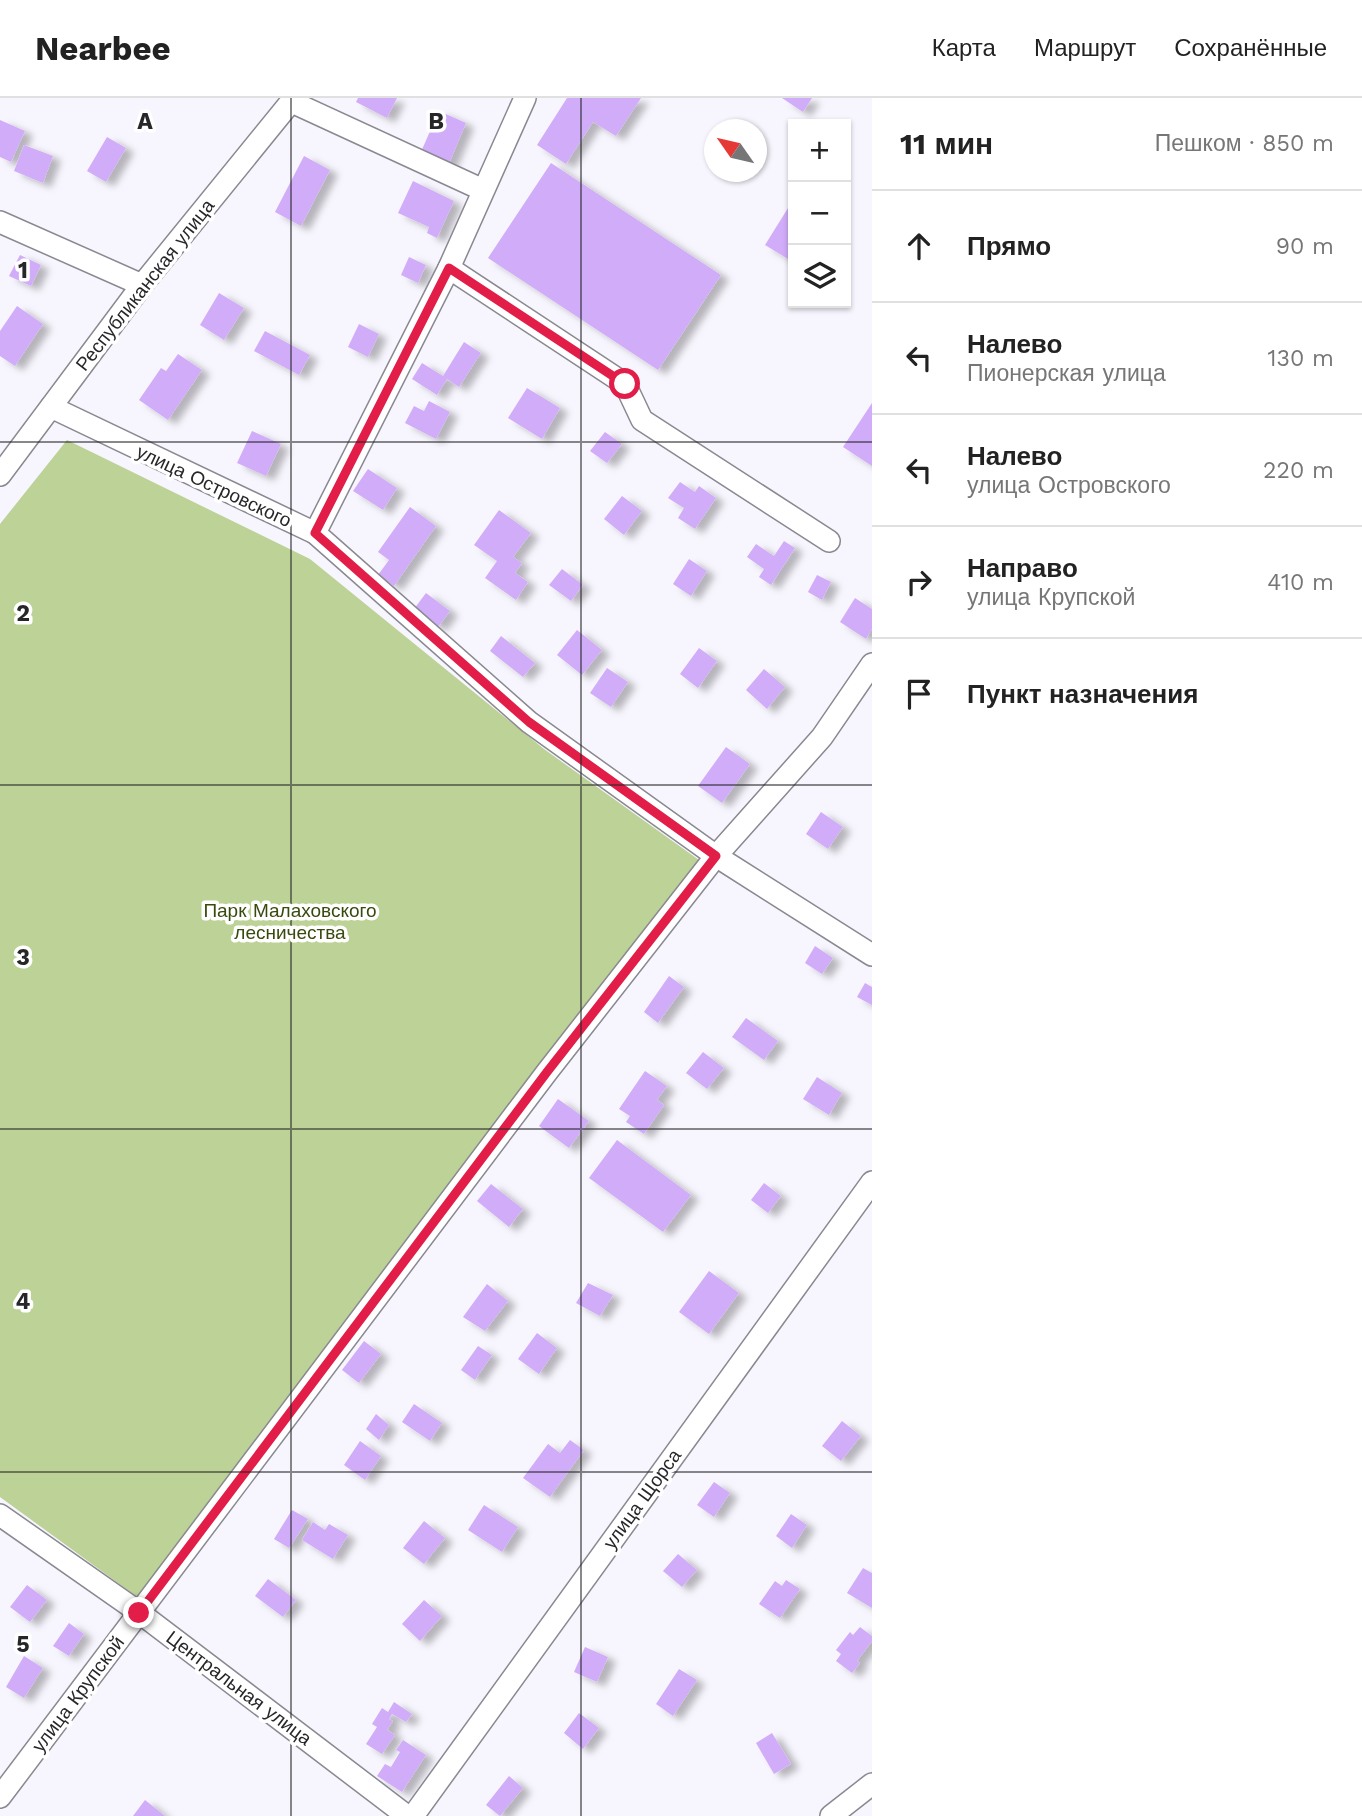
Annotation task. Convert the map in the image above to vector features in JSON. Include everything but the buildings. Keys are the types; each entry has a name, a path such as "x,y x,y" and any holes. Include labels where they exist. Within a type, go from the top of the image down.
{"street":[{"path":"315,533 449,268 524,98"},
{"path":"293,100 483,190"},
{"name":"Республиканская улица","path":"0,475 142,285 293,100"},
{"path":"0,222 142,285"},
{"path":"449,268 625,384 642,420 829,541"},
{"name":"улица Островского","path":"51,407 315,533 529,722 716,856 872,955"},
{"name":"улица Крупской","path":"0,1797 547,1072 716,856 822,737 872,664"},
{"name":"улица Щорса","path":"413,1816 872,1182"},
{"name":"Центральная улица","path":"0,1515 139,1613 407,1816"},
{"path":"831,1816 872,1784"}],"green space":[{"name":"Парк Малаховского лесничества","path":"67,440 310,559 544,749 699,860 140,1599 0,1497 0,524"}],"route":[{"path":"139,1613 547,1072 716,856 529,722 315,533 449,268 625,384"}]}
